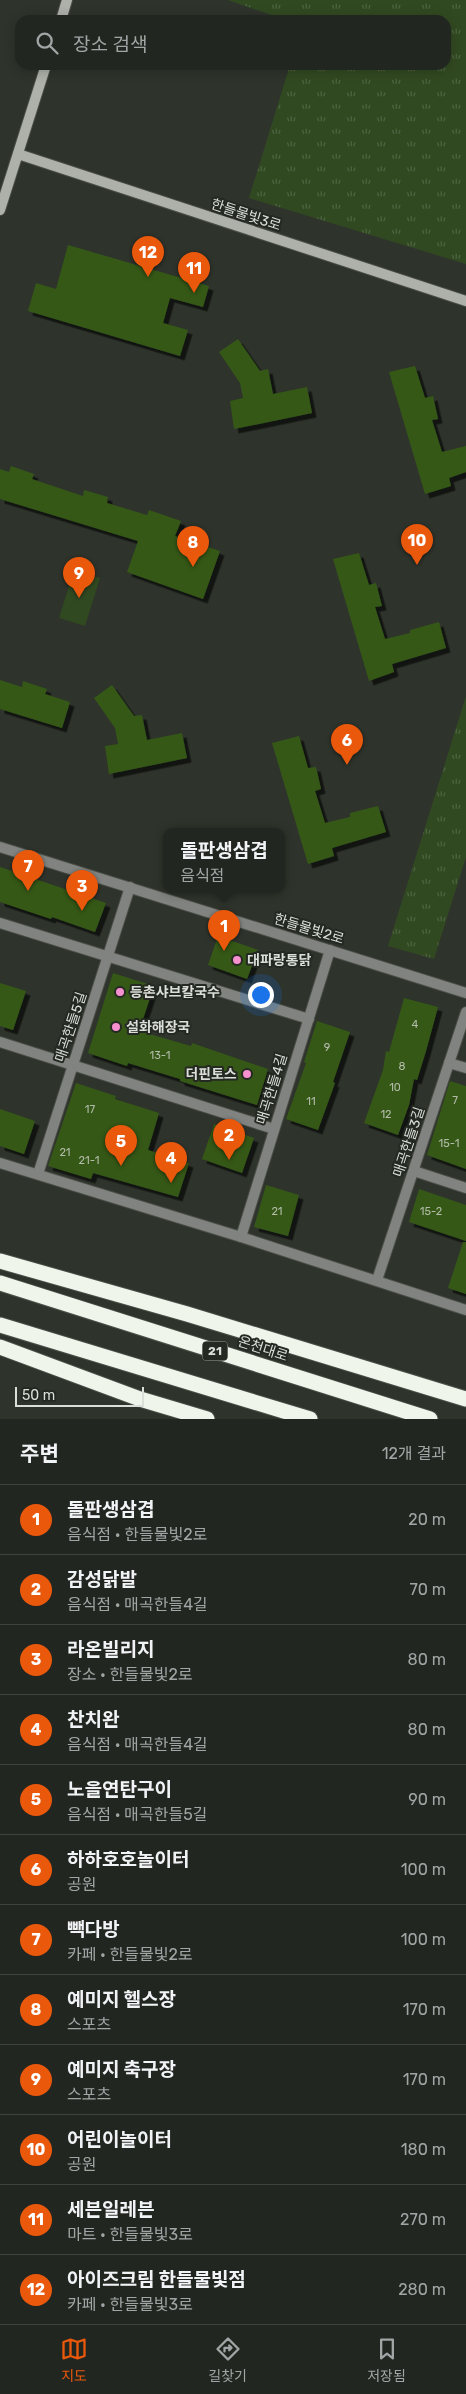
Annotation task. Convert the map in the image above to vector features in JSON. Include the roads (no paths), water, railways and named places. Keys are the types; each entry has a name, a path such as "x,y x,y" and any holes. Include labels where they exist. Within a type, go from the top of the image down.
{"highway":[{"path":"3,1261 466,1399"},
{"name":"온천대로","path":"0,1283 430,1419"},
{"path":"0,1325 310,1419"},
{"path":"0,1347 140,1398 207,1419"}],"street":[{"path":"62,15 67,0"},
{"path":"0,210 44,70"},
{"name":"한들물빛3로","path":"18,154 466,301"},
{"name":"한들물빛2로","path":"0,847 466,993"},
{"name":"매곡한들5길","path":"38,1174 130,887"},
{"path":"0,923 309,1019"},
{"name":"매곡한들4길","path":"241,1237 330,950"},
{"name":"매곡한들3길","path":"378,1280 466,1012"},
{"path":"0,1042 274,1129"},
{"path":"449,1063 466,1068"},
{"path":"0,1163 378,1280 466,1310"},
{"path":"414,1171 466,1188"}],"place":[{"name":"아이즈크림 한들물빛점","path":"148,277"},
{"name":"세븐일레븐","path":"194,293"},
{"name":"어린이놀이터","path":"417,565"},
{"name":"예미지 헬스장","path":"193,567"},
{"name":"예미지 축구장","path":"79,598"},
{"name":"하하호호놀이터","path":"347,765"},
{"name":"빽다방","path":"28,891"},
{"name":"라온빌리지","path":"82,911"},
{"name":"돌판생삼겹","path":"224,951"},
{"name":"대파랑통닭","path":"237,960"},
{"name":"등촌샤브칼국수","path":"120,992"},
{"name":"설화해장국","path":"116,1027"},
{"name":"더핀토스","path":"247,1074"},
{"name":"감성닭발","path":"229,1160"},
{"name":"노을연탄구이","path":"121,1166"},
{"name":"찬치완","path":"171,1183"}]}
